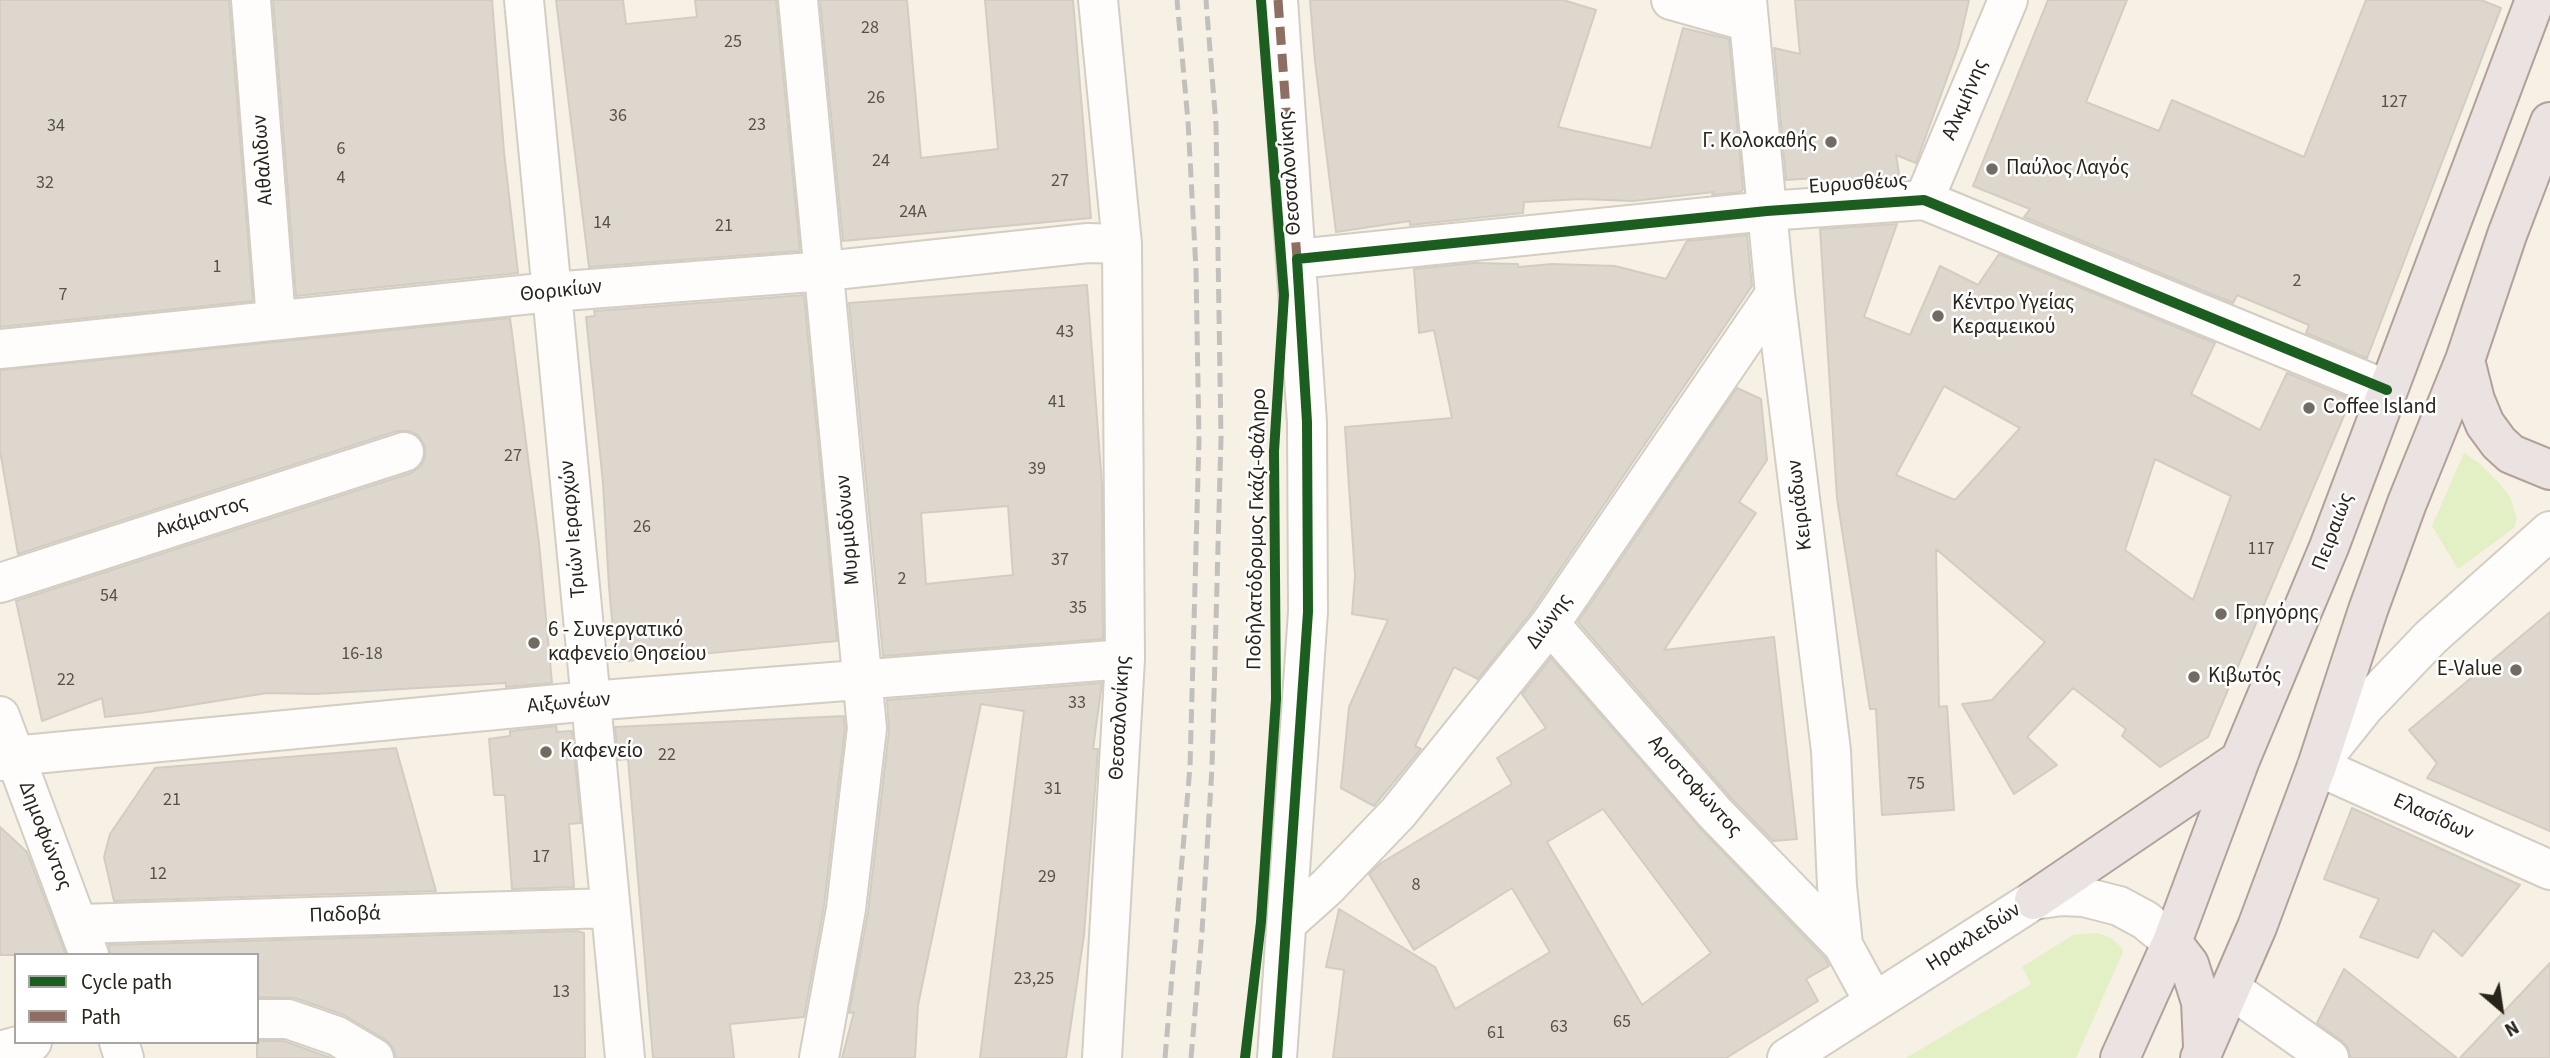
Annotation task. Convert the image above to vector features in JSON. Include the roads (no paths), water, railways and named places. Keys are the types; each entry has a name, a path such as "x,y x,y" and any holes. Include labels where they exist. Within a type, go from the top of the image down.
{"main road":[{"name":"Πειραιώς","path":"2120,1058 2172,942 2240,760 2329,547 2535,0"},
{"path":"2202,1055 2231,989 2317,766 2402,515 2465,360 2507,235 2550,122"},
{"path":"2465,360 2475,400 2485,424 2499,443 2511,454 2550,470"},
{"path":"2034,900 2240,760"},
{"path":"2172,942 2189,964 2201,1002 2202,1055"}],"street":[{"name":"Αιθαλιδων","path":"251,0 276,320"},
{"name":"Τριών Ιεραρχών","path":"524,0 625,1058"},
{"name":"Μυρμιδόνων","path":"798,0 867,727 846,909 819,1058"},
{"name":"Θεσσαλονίκης","path":"1098,0 1122,244 1125,659 1102,1058"},
{"name":"Θεσσαλονίκης","path":"1277,1058 1308,612 1307,422 1278,0"},
{"path":"1671,0 1748,11"},
{"name":"Αλκμήνης","path":"1924,200 2008,0"},
{"name":"Κειριάδων","path":"1748,11 1775,294 1831,751 1837,886 1843,945 1874,1002"},
{"name":"Ευρυσθέως","path":"1297,259 1767,212 1924,200 2387,390"},
{"name":"Θορικίων","path":"0,349 551,292 825,271 1088,243 1122,244"},
{"name":"Διώνης","path":"1288,922 1327,887 1398,813 1550,624 1775,294"},
{"name":"Ακάμαντος","path":"0,583 404,452"},
{"path":"2317,766 2365,706 2431,637 2550,531"},
{"name":"Αριστοφώντος","path":"1550,624 1715,813 1843,945"},
{"name":"Αιξωνέων","path":"7,759 590,702 862,678 1125,659"},
{"name":"Δημοφώντος","path":"0,716 7,759 84,939"},
{"name":"Ελασίδων","path":"2317,766 2550,870"},
{"name":"Ηρακλειδών","path":"1787,1058 2034,900 2084,897 2119,906 2145,920 2172,942"},
{"name":"Παδοβά","path":"84,939 610,908"},
{"path":"2231,989 2329,1058"},
{"path":"259,1019 288,1019 337,1036 374,1058"},
{"path":"0,1051 25,1044"}],"railway":[{"path":"1165,1058 1190,767 1199,440 1196,270 1188,121 1177,0"},
{"path":"1191,1058 1212,767 1221,438 1216,125 1206,0"}],"place":[{"name":"Γ. Κολοκαθής","path":"1831,142"},
{"name":"Παύλος Λαγός","path":"1992,169"},
{"name":"Κέντρο Υγείας Κεραμεικού","path":"1938,316"},
{"name":"Coffee Island","path":"2309,408"},
{"name":"Γρηγόρης","path":"2221,614"},
{"name":"6 - Συνεργατικό καφενείο Θησείου","path":"534,643"},
{"name":"E-Value","path":"2516,670"},
{"name":"Κιβωτός","path":"2194,677"},
{"name":"Καφενείο","path":"546,752"}]}
